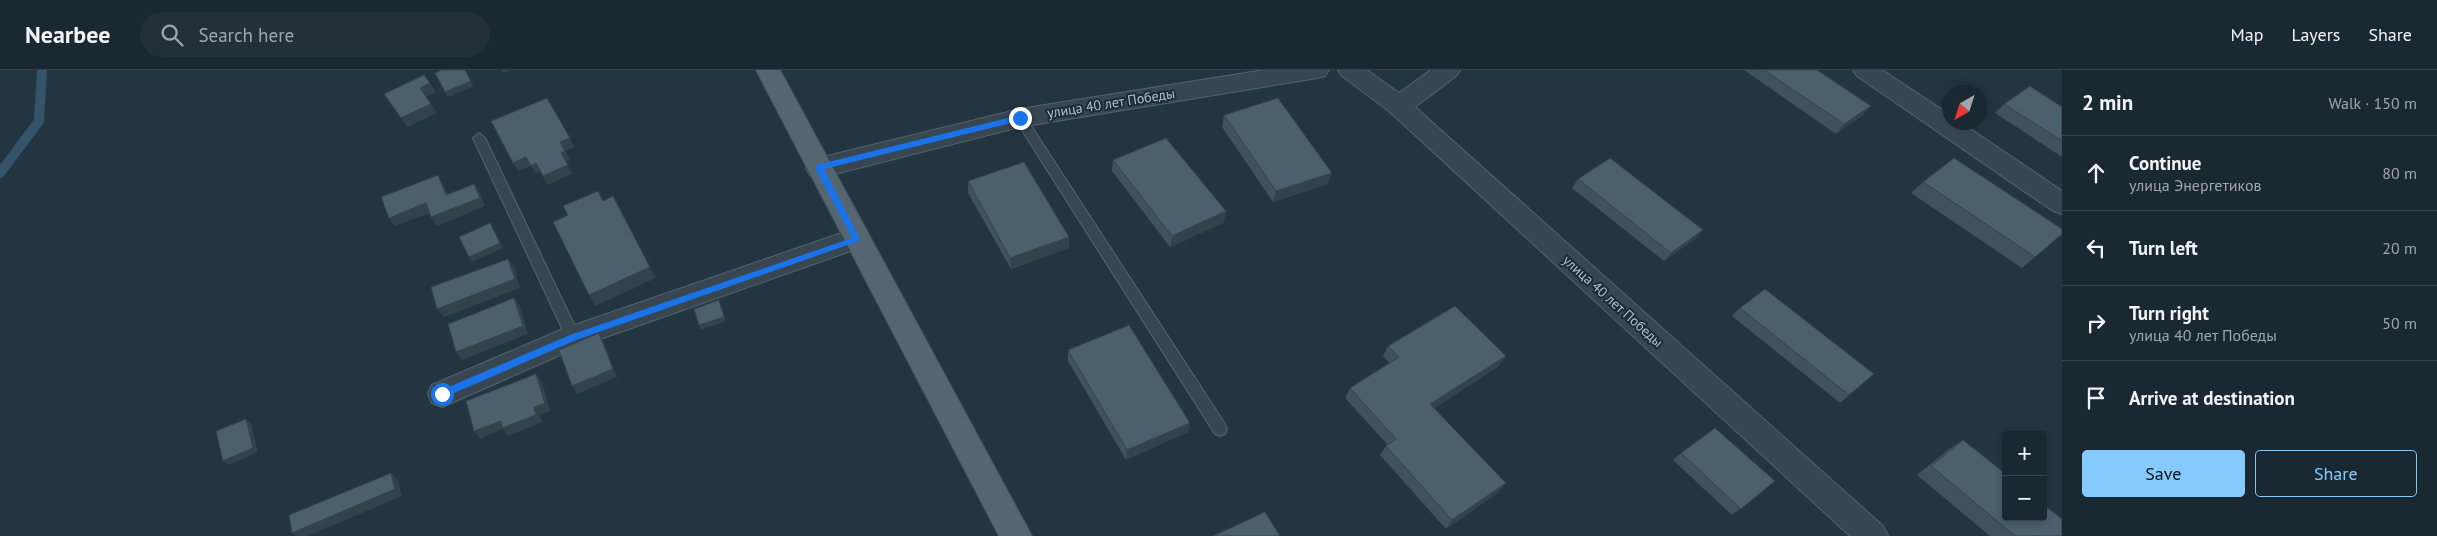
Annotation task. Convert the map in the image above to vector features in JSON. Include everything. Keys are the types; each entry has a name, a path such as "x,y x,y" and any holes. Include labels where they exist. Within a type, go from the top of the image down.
{"main road":[{"path":"768,70 856,239 1016,536"}],"street":[{"name":"улица 40 лет Победы","path":"819,168 1020,118 1317,70"},
{"name":"улица 40 лет Победы","path":"1350,70 1399,106 1872,536"},
{"path":"1399,106 1448,70"},
{"path":"1865,70 2062,204"},
{"path":"442,394 573,337 856,239"}],"lane":[{"path":"1020,118 1220,429"},
{"path":"479,138 573,337"}],"building":[{"path":"442,70 465,70 471,81 445,92 435,73"},
{"path":"1764,70 1817,70 1871,106 1844,124"},
{"path":"424,75 430,83 420,88 431,104 401,118 384,94"},
{"path":"2030,86 2062,107 2062,141 2004,104"},
{"path":"547,98 570,138 560,142 565,151 561,153 568,165 543,176 536,163 531,166 526,157 513,163 491,121"},
{"path":"1278,98 1332,173 1276,191 1224,115"},
{"path":"1166,138 1226,211 1172,236 1113,160"},
{"path":"1610,158 1703,230 1671,253 1578,179"},
{"path":"1954,158 2062,229 2062,234 2035,257 1923,182"},
{"path":"1024,162 1069,237 1010,258 968,181"},
{"path":"438,175 446,195 474,184 480,198 431,217 426,203 389,218 381,197"},
{"path":"598,191 603,201 613,196 650,267 589,295 553,222 568,215 563,206"},
{"path":"490,223 500,243 469,257 459,237"},
{"path":"508,259 515,279 437,309 431,287"},
{"path":"1765,289 1874,374 1849,395 1740,308"},
{"path":"514,298 523,326 456,352 448,324"},
{"path":"719,300 724,317 699,325 694,309"},
{"path":"1455,306 1506,356 1430,404 1506,483 1452,520 1386,446 1396,439 1350,388 1399,357 1388,346"},
{"path":"1129,325 1190,423 1127,450 1068,350"},
{"path":"599,333 613,369 572,386 559,350"},
{"path":"536,374 545,403 534,407 536,415 502,428 501,421 474,431 466,401"},
{"path":"246,419 253,448 223,461 216,431"},
{"path":"1715,428 1775,481 1741,509 1681,453"},
{"path":"1963,440 2002,471 2002,521 2047,521 2047,507 2062,519 2062,536 2015,536 1931,466"},
{"path":"391,473 395,489 292,533 289,515"},
{"path":"1265,512 1280,536 1213,536"}],"waterway":[{"path":"0,173 39,121 42,70"}],"route":[{"path":"442,394 573,337 856,239 819,168 1020,118"}]}
